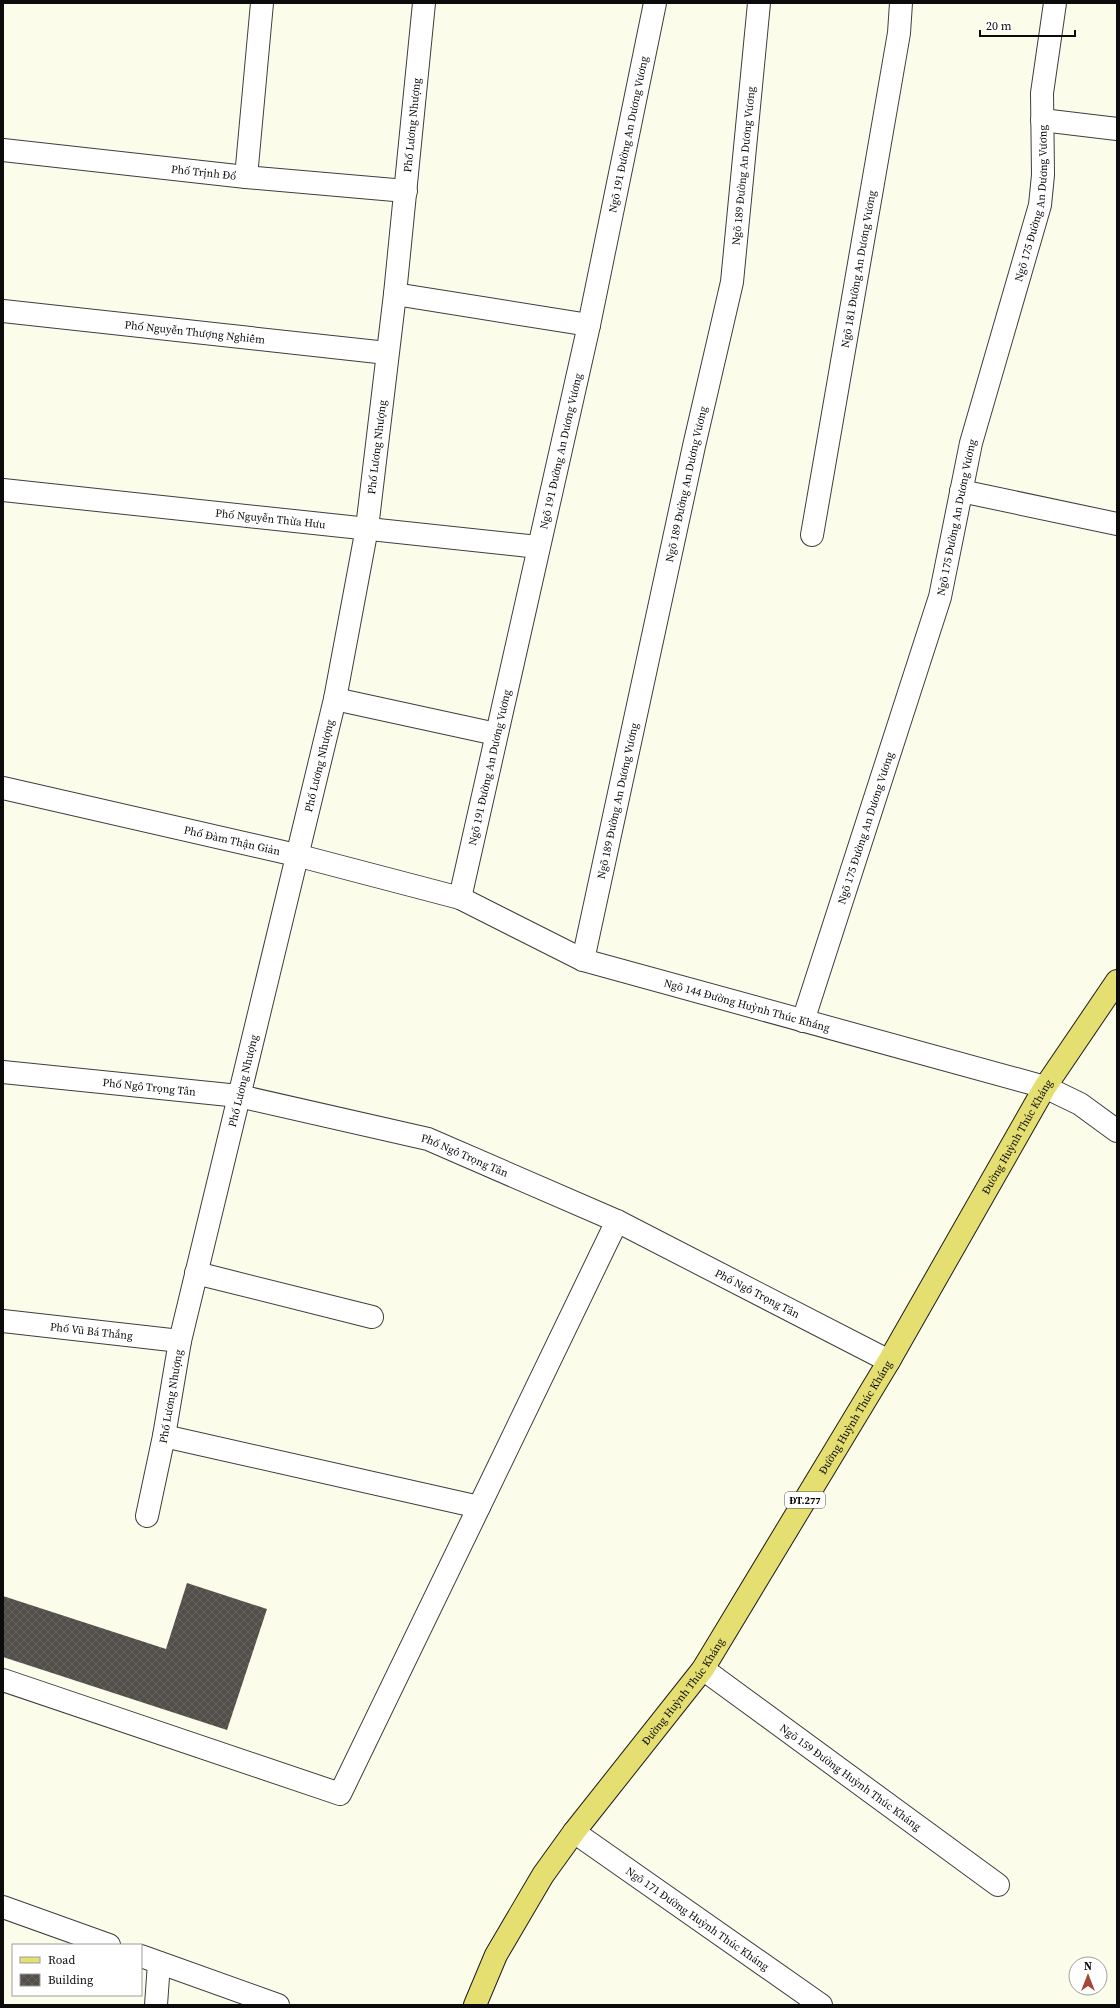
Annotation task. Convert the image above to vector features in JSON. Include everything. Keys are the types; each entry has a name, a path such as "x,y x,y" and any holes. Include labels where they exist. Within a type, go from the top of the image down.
{"main road":[{"name":"Đường Huỳnh Thúc Kháng","path":"475,2005 496,1955 543,1875 574,1832 703,1669 889,1361 1045,1087 1117,981"}],"street":[{"path":"246,177 262,3"},
{"name":"Phố Lương Nhượng","path":"147,1516 164,1436 180,1341 296,855 335,699 367,528 395,294 424,3"},
{"name":"Ngõ 191 Đường An Dương Vương","path":"460,898 589,325 656,3"},
{"name":"Ngõ 189 Đường An Dương Vương","path":"583,960 694,446 732,282 758,3"},
{"name":"Ngõ 181 Đường An Dương Vương","path":"812,535 899,33 901,3"},
{"name":"Ngõ 175 Đường An Dương Vương","path":"803,1021 940,597 971,443 1040,205 1043,175 1042,93 1055,3"},
{"path":"1042,120 1117,129"},
{"name":"Phố Trịnh Đổ","path":"3,150 246,177 406,191"},
{"path":"395,294 589,325"},
{"name":"Phố Nguyễn Thượng Nghiêm","path":"3,311 387,353"},
{"name":"Phố Nguyễn Thừa Hưu","path":"3,490 538,547"},
{"path":"961,491 1117,524"},
{"path":"335,699 496,734"},
{"name":"Phố Đàm Thận Giản","path":"3,788 296,855 460,898"},
{"name":"Ngõ 144 Đường Huỳnh Thúc Kháng","path":"460,898 583,960 1045,1087 1080,1104 1117,1131"},
{"name":"Phố Ngô Trọng Tân","path":"3,1072 239,1096 428,1139 616,1221 889,1361"},
{"path":"3,1680 340,1794 616,1221"},
{"path":"196,1273 372,1316"},
{"name":"Phố Vũ Bá Thắng","path":"3,1321 180,1341"},
{"path":"164,1436 479,1507"},
{"name":"Ngõ 159 Đường Huỳnh Thúc Kháng","path":"703,1669 998,1885"},
{"name":"Ngõ 171 Đường Huỳnh Thúc Kháng","path":"574,1832 820,2005"},
{"path":"3,1907 106,1944"},
{"path":"156,2005 150,1960 278,2005"}],"building":[{"path":"187,1583 267,1609 227,1730 3,1657 3,1596 166,1649"}]}
